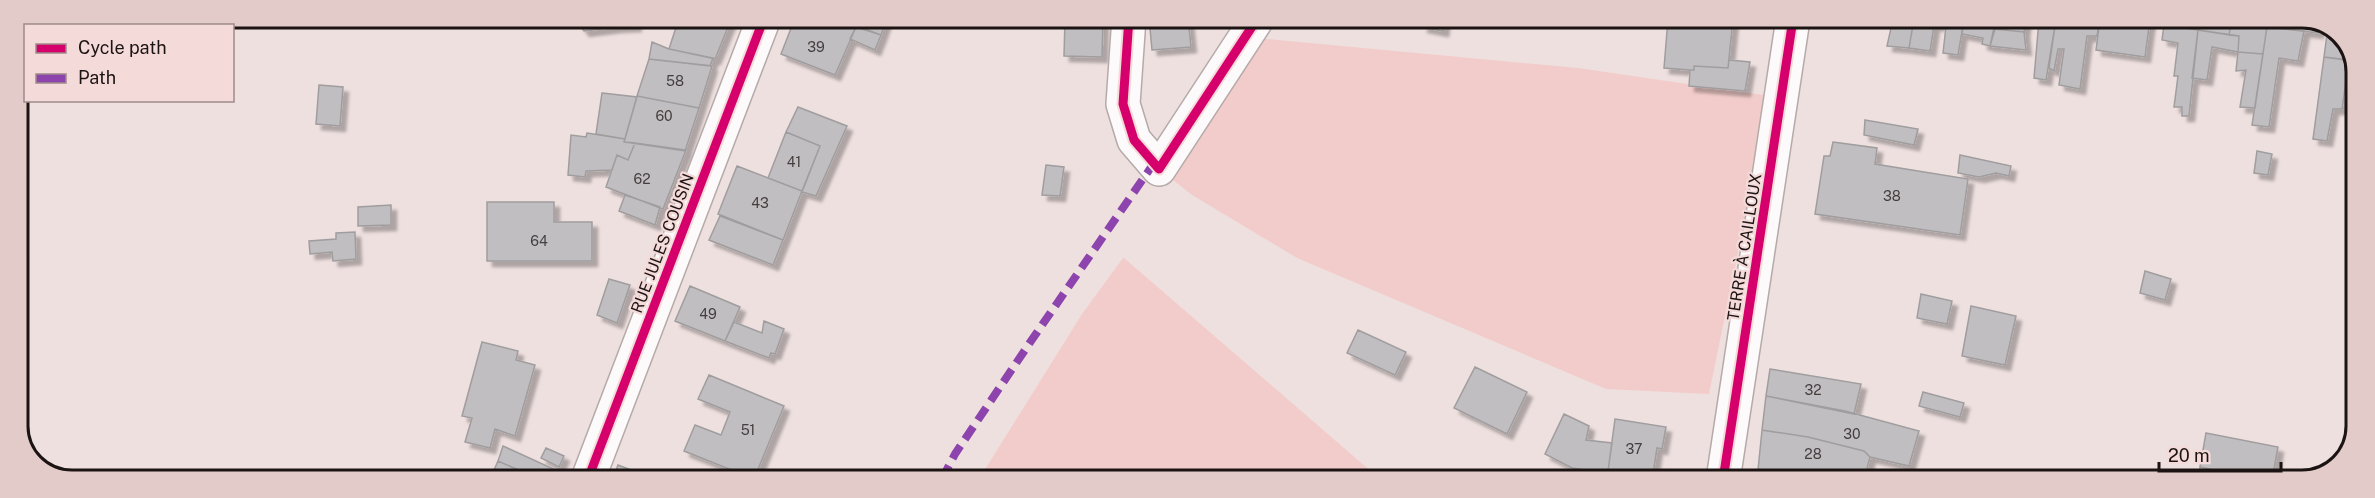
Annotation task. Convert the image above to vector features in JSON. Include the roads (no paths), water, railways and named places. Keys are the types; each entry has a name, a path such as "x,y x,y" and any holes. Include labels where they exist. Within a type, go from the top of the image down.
{"street":[{"name":"RUE JULES COUSIN","path":"591,470 760,29"},
{"path":"1128,29 1123,104 1134,140 1159,169 1250,29"},
{"name":"TERRE À CAILLOUX","path":"1725,470 1791,29"}]}
